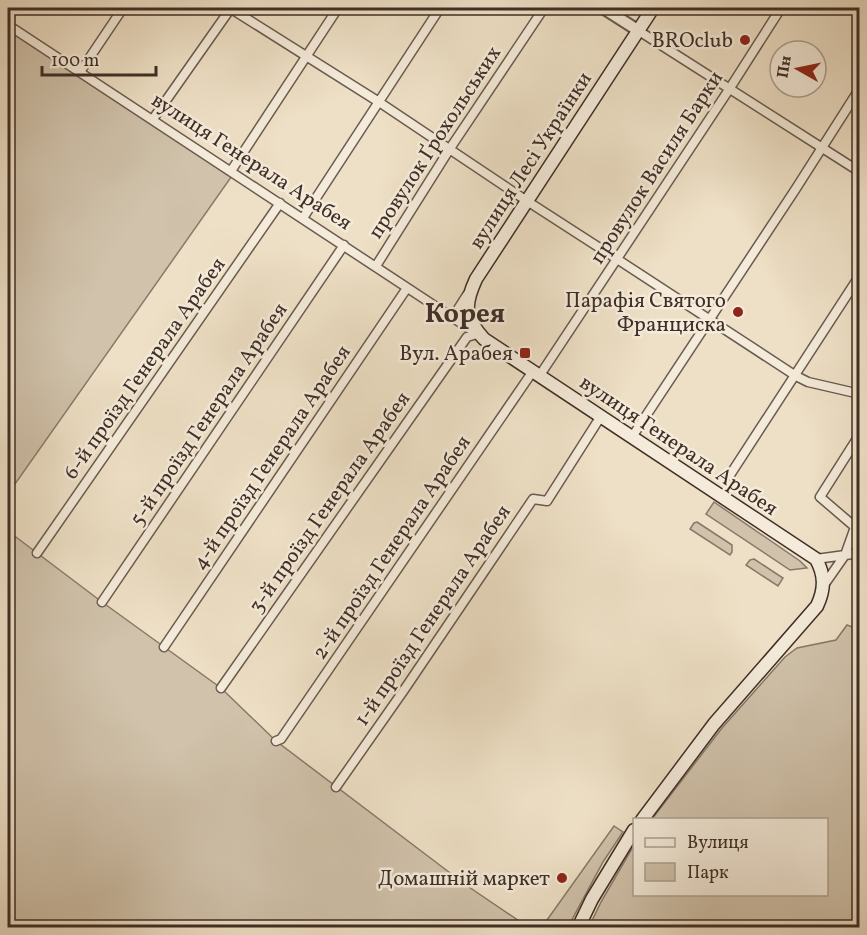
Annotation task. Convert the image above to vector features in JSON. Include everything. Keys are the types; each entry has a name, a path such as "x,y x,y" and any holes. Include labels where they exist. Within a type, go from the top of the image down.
{"main road":[{"name":"вулиця Лесі Українки","path":"481,336 467,311 469,294 476,279 653,8"},
{"name":"вулиця Генерала Арабея","path":"481,336 816,559"},
{"path":"643,818 714,724 817,606 824,585 821,567 816,559"},
{"path":"578,927 592,899 633,832"}],"street":[{"path":"8,18 14,8"},
{"path":"80,72 123,8"},
{"path":"153,119 231,8 379,102 796,376 808,382 860,394"},
{"path":"231,171 339,8"},
{"path":"303,218 440,8"},
{"name":"провулок Ґрохольських","path":"376,266 449,150 544,8"},
{"path":"603,8 860,172"},
{"name":"провулок Василя Барки","path":"536,373 617,259 782,8"},
{"name":"вулиця Генерала Арабея","path":"8,25 481,336"},
{"path":"632,437 860,88"},
{"name":"6-й проїзд Генерала Арабея","path":"37,553 280,204"},
{"name":"5-й проїзд Генерала Арабея","path":"102,602 344,245"},
{"path":"730,475 860,275"},
{"path":"453,317 476,279"},
{"name":"4-й проїзд Генерала Арабея","path":"164,647 407,288"},
{"name":"3-й проїзд Генерала Арабея","path":"221,688 467,337 481,336"},
{"name":"2-й проїзд Генерала Арабея","path":"276,741 281,739 536,373"},
{"name":"1-й проїзд Генерала Арабея","path":"336,787 533,499 547,501 601,416"},
{"path":"824,585 845,555 857,524 820,497 860,434"},
{"path":"816,559 860,553"}],"green space":[{"path":"8,25 234,173 8,494"},
{"path":"714,502 807,568 790,570 706,514"},
{"path":"697,522 732,545 730,555 690,529"},
{"path":"8,531 221,688 276,741 466,885 528,927 8,927"},
{"path":"754,559 783,578 778,586 746,565"},
{"path":"847,625 860,630 859,927 589,927 633,847 633,896 828,896 828,818 653,818 722,728 785,657 797,648 836,640"},
{"path":"614,826 623,832 603,862 568,927 542,927"}],"place":[{"name":"BROclub","path":"745,40"},
{"name":"Парафія Святого Франциска","path":"738,312"},
{"name":"Вул. Арабея","path":"525,353"},
{"name":"Домашній маркет","path":"562,878"}],"district":[{"name":"Корея","path":"465,313"}]}
